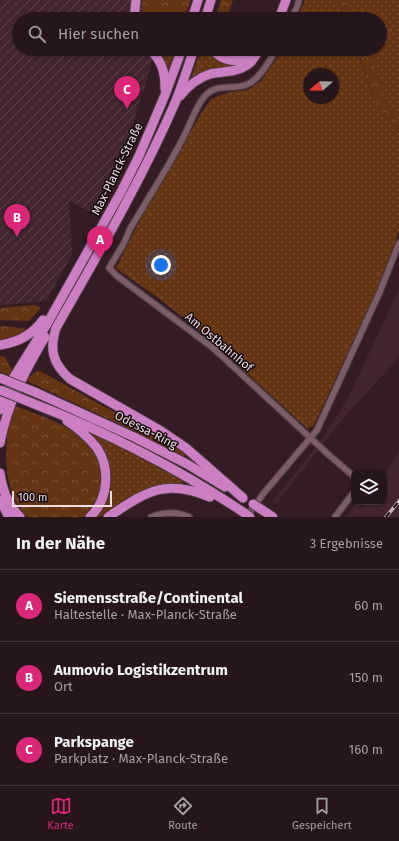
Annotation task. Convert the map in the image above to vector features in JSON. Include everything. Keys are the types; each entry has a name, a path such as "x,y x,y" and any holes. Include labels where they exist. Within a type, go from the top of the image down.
{"highway":[{"path":"135,12 136,0"},
{"path":"208,12 211,0"},
{"path":"282,12 286,0"},
{"path":"156,56 162,64 165,74 165,96"},
{"name":"Max-Planck-Straße","path":"62,295 121,192 165,96 179,56"},
{"name":"Max-Planck-Straße","path":"98,255 146,164 175,102 191,56"},
{"path":"219,56 225,60 234,61 251,56"},
{"path":"175,102 190,84 196,80 211,74 234,71 251,62 255,56"},
{"path":"0,443 10,405 22,379 52,326 98,255"},
{"path":"98,255 56,328 52,348 60,369 70,379 186,448 243,498"},
{"path":"0,345 8,344 33,332 62,295"},
{"path":"0,410 8,388 62,295"},
{"name":"Odessa-Ring","path":"0,378 134,437 187,464 273,517"},
{"name":"Odessa-Ring","path":"0,390 88,426 132,448 183,475 237,508 247,516"},
{"path":"49,409 82,433 97,449 102,460 105,470 106,484 99,506 90,517"},
{"path":"0,473 8,501 13,510 20,517"},
{"path":"108,517 150,492 173,487 198,492 237,508"},
{"path":"0,500 10,517"}],"street":[{"path":"294,12 299,0"},
{"name":"Am Ostbahnhof","path":"273,56 260,74 248,85 214,89 201,101 184,136 109,268 117,276 212,347 310,438 351,473"},
{"path":"247,516 263,494 317,430 375,303 399,243"},
{"path":"335,517 351,496"},
{"path":"152,517 173,512 189,517"}],"shaded area":[{"path":"0,0 142,0 142,12 12,12 12,56 152,56 148,77 128,138 91,212 69,201 72,255 46,301 0,305"},
{"path":"399,290 399,357 340,422 276,504 272,502 320,442 348,398"},
{"path":"399,451 399,517 345,517 355,505 363,509 365,505 387,505 387,470"}],"green space":[{"path":"142,0 191,0 187,12 142,12"},
{"path":"221,0 233,0 229,12 217,12"},
{"path":"305,0 337,0 342,12 300,12"},
{"path":"337,0 346,0 352,12 342,12"},
{"path":"346,0 399,0 399,123 389,108 372,56 387,56 387,12 352,12"},
{"path":"158,56 173,56 167,70"},
{"path":"199,56 216,56 239,65 192,79 191,78"},
{"path":"278,56 359,56 372,94 384,116 399,133 399,231 379,285 314,425 308,429 206,336 161,300 116,268 143,214 202,112 211,99 230,92 248,90 261,81"},
{"path":"359,56 372,56 389,108 399,123 399,133 390,125 383,115 368,83"},
{"path":"35,305 41,308 29,321 0,320 0,308"},
{"path":"0,326 14,327 31,330 0,340"},
{"path":"0,356 5,357 12,370 10,375 0,372"},
{"path":"38,371 168,442 186,454 184,458 130,429 27,381 30,376"},
{"path":"13,405 42,416 72,431 85,440 95,452 100,465 101,482 98,497 94,505 84,517 27,517 18,506 8,479 6,464 6,449"},
{"path":"94,434 183,481 182,485 169,485 149,489 131,498 109,513 95,517 92,437"}],"railway":[{"path":"386,517 399,501"}],"place":[{"name":"Parkspange","path":"127,109"},
{"name":"Aumovio Logistikzentrum","path":"17,237"},
{"name":"Siemensstraße/Continental","path":"100,259"}]}
